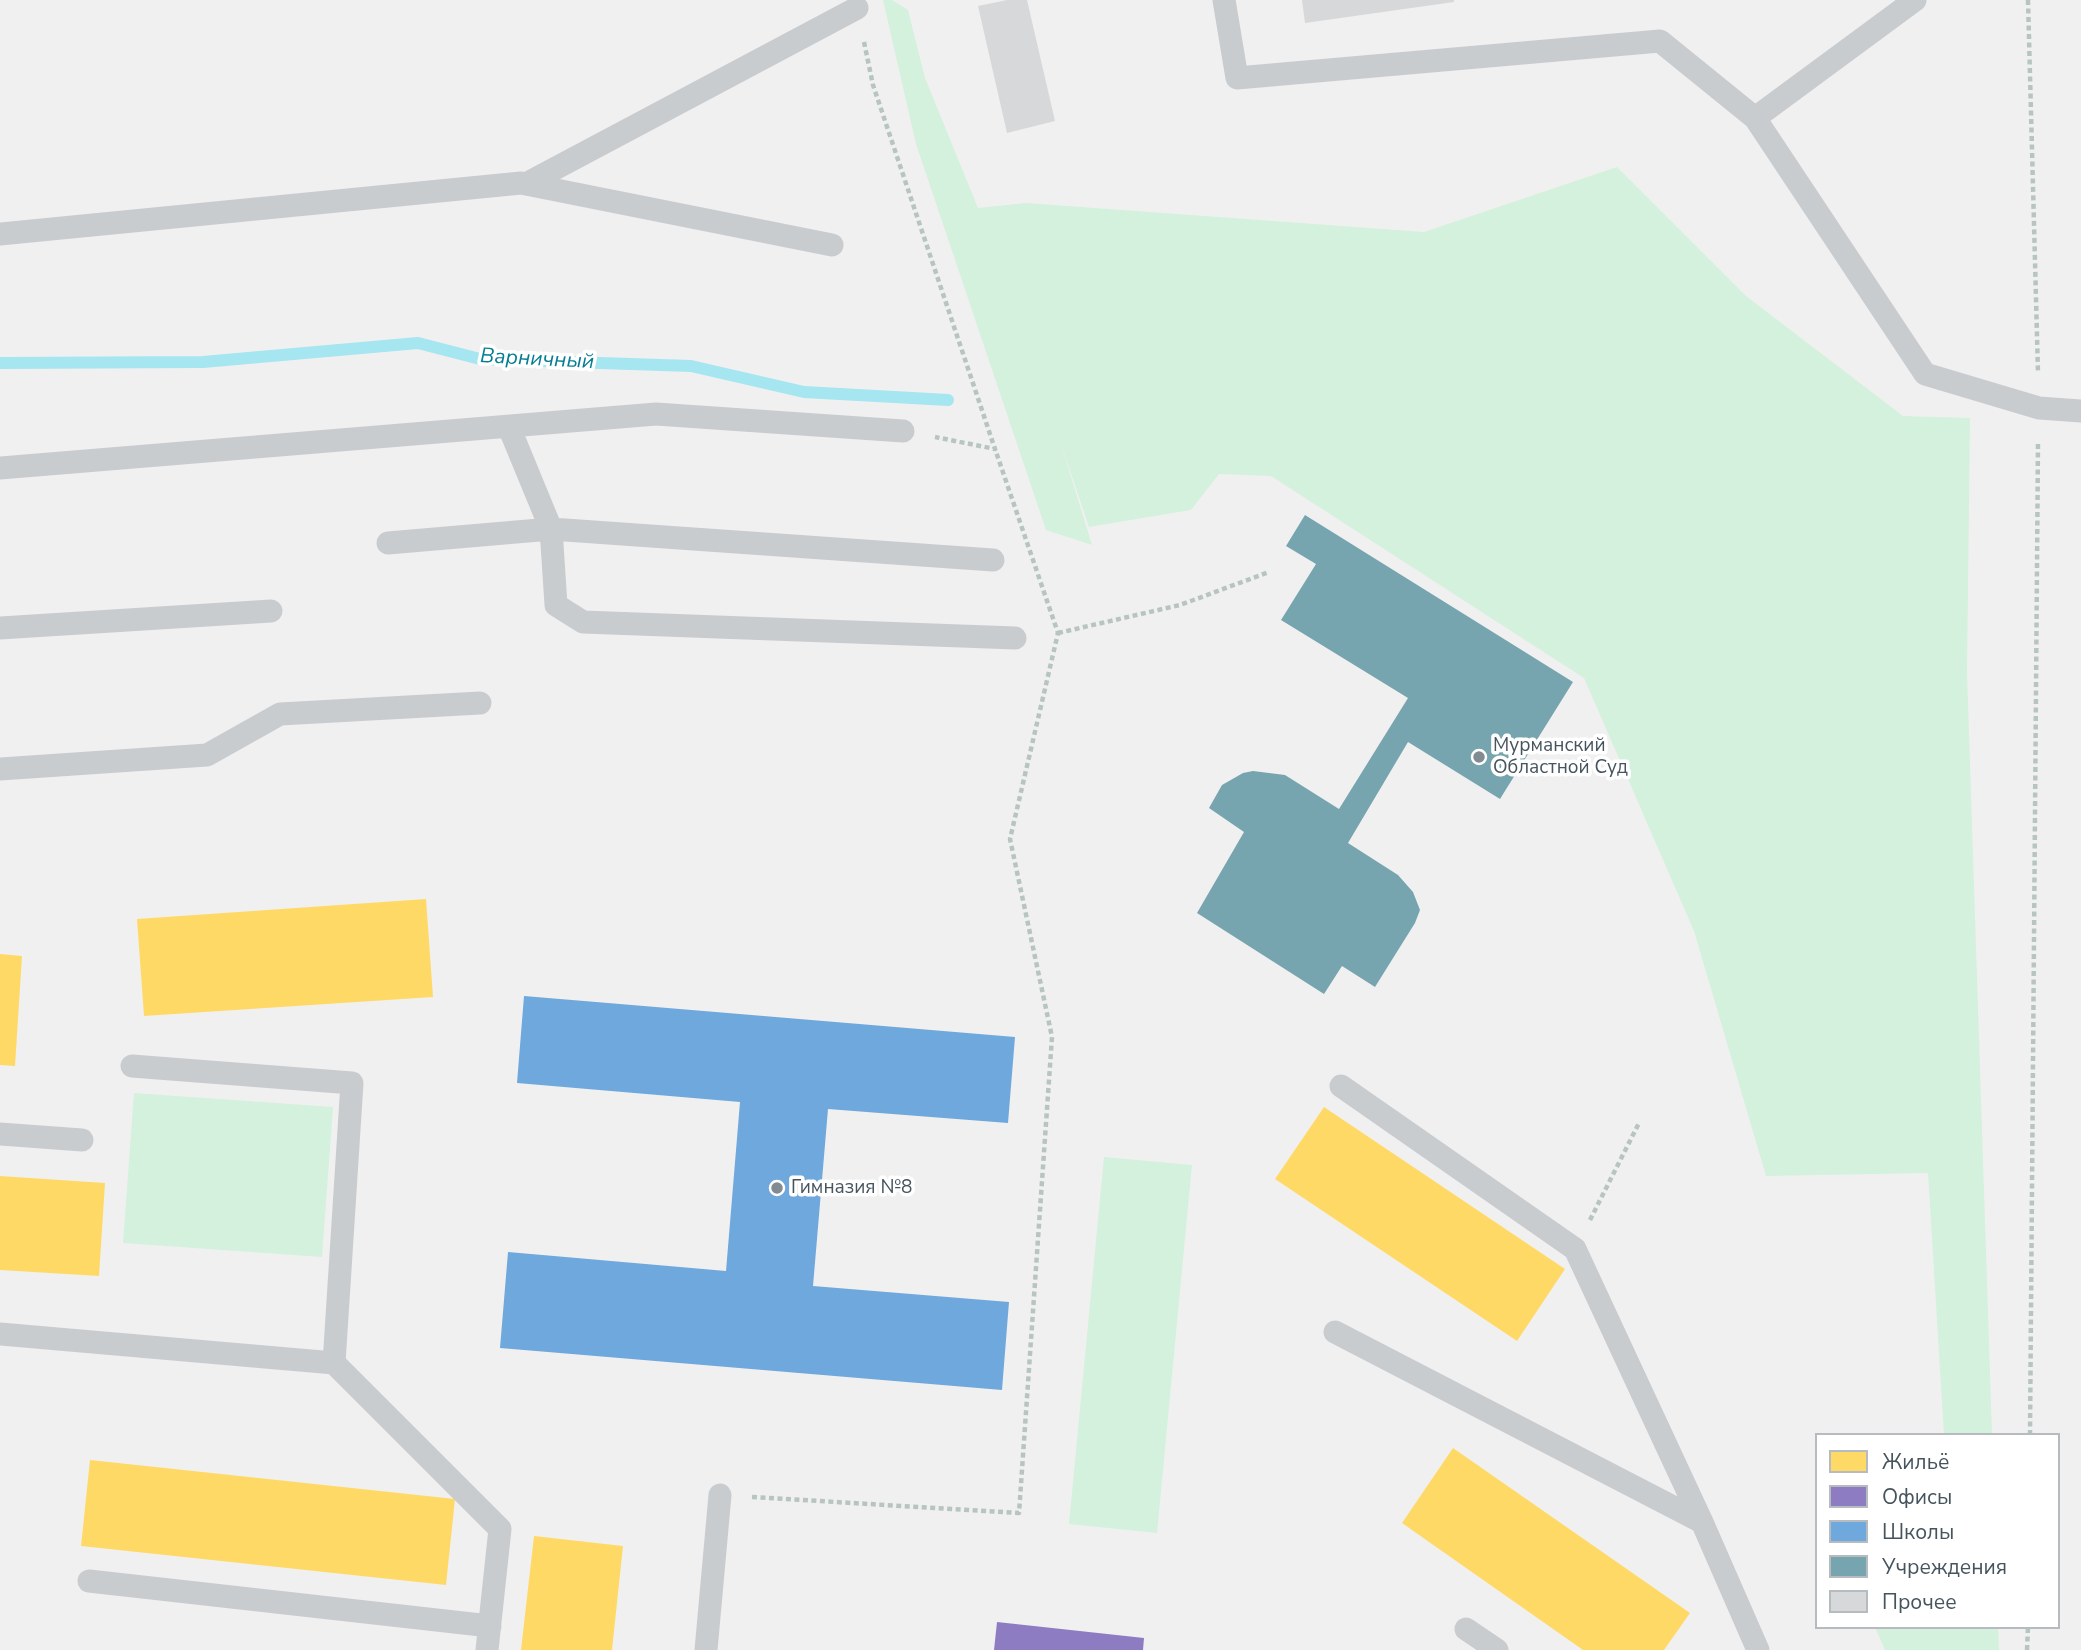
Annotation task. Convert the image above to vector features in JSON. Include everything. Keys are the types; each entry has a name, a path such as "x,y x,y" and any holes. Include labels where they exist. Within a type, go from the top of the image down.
{"lane":[{"path":"1224,0 1237,78 1660,41 1755,118 1925,374 2039,408 2081,411"},
{"path":"1755,118 1915,0"},
{"path":"526,184 858,8"},
{"path":"0,234 526,184 832,245"},
{"path":"0,468 656,414 903,431"},
{"path":"509,427 551,529 556,605 583,622 1015,638"},
{"path":"388,543 551,529 993,560"},
{"path":"0,628 271,611"},
{"path":"0,769 207,755 280,714 480,703"},
{"path":"132,1066 352,1083 334,1363"},
{"path":"1342,1086 1575,1249 1702,1522 1758,1650"},
{"path":"0,1134 82,1140"},
{"path":"1335,1332 1702,1522"},
{"path":"0,1334 334,1363 500,1529 487,1650"},
{"path":"706,1650 720,1495"},
{"path":"89,1581 490,1626"},
{"path":"1466,1629 1497,1650"}],"path":[{"path":"2028,0 2039,408 2030,1433"},
{"path":"720,1495 1019,1513 1052,1037 1010,839 1058,633 873,85 858,8"},
{"path":"903,431 995,449"},
{"path":"1058,633 1180,605 1269,572"},
{"path":"1575,1249 1639,1123"},
{"path":"2027,1650 2028,1629"}],"green space":[{"path":"883,0 892,0 908,10 925,78 978,208 1026,203 1424,232 1617,167 1746,296 1903,416 1970,418 1967,672 1992,1433 1944,1433 1928,1173 1766,1176 1694,931 1584,678 1271,476 1219,474 1191,510 1089,527 1061,444 1092,545 1046,530 916,144"},
{"path":"134,1093 333,1107 322,1257 123,1243"},
{"path":"1104,1157 1192,1165 1157,1533 1069,1524"},
{"path":"1876,1629 1998,1629 1999,1650 1885,1650"}],"building: Жильё":[{"path":"426,899 433,997 144,1016 137,919"},
{"path":"0,954 22,956 15,1066 0,1065"},
{"path":"1324,1107 1565,1269 1517,1341 1275,1179"},
{"path":"0,1176 105,1183 99,1276 0,1270"},
{"path":"1453,1448 1690,1613 1664,1650 1583,1650 1402,1523"},
{"path":"90,1460 455,1499 446,1585 81,1546"},
{"path":"534,1536 623,1546 612,1650 521,1650"}],"building: Офисы":[{"path":"997,1622 1144,1638 1143,1650 994,1650"}],"building: Школы":[{"name":"Гимназия №8","path":"524,996 1015,1037 1008,1123 828,1109 813,1286 1009,1302 1002,1390 500,1348 508,1252 726,1271 740,1102 517,1083"}],"building: Учреждения":[{"name":"Мурманский Областной Суд","path":"1305,515 1573,682 1500,799 1408,742 1348,843 1398,875 1413,892 1420,910 1415,923 1375,987 1342,966 1324,994 1197,913 1244,832 1209,808 1222,785 1243,773 1253,771 1285,775 1339,809 1408,698 1281,620 1316,564 1286,546"}],"building: Прочее":[{"path":"1007,0 1027,0 1055,121 1007,133 978,6"},
{"path":"1302,0 1454,0 1454,2 1305,23"}],"waterway":[{"name":"Варничный","path":"0,363 203,362 418,343 480,359 691,366 804,392 948,400"}],"place":[{"name":"Мурманский Областной Суд","path":"1479,757"},
{"name":"Гимназия №8","path":"777,1188"}]}
